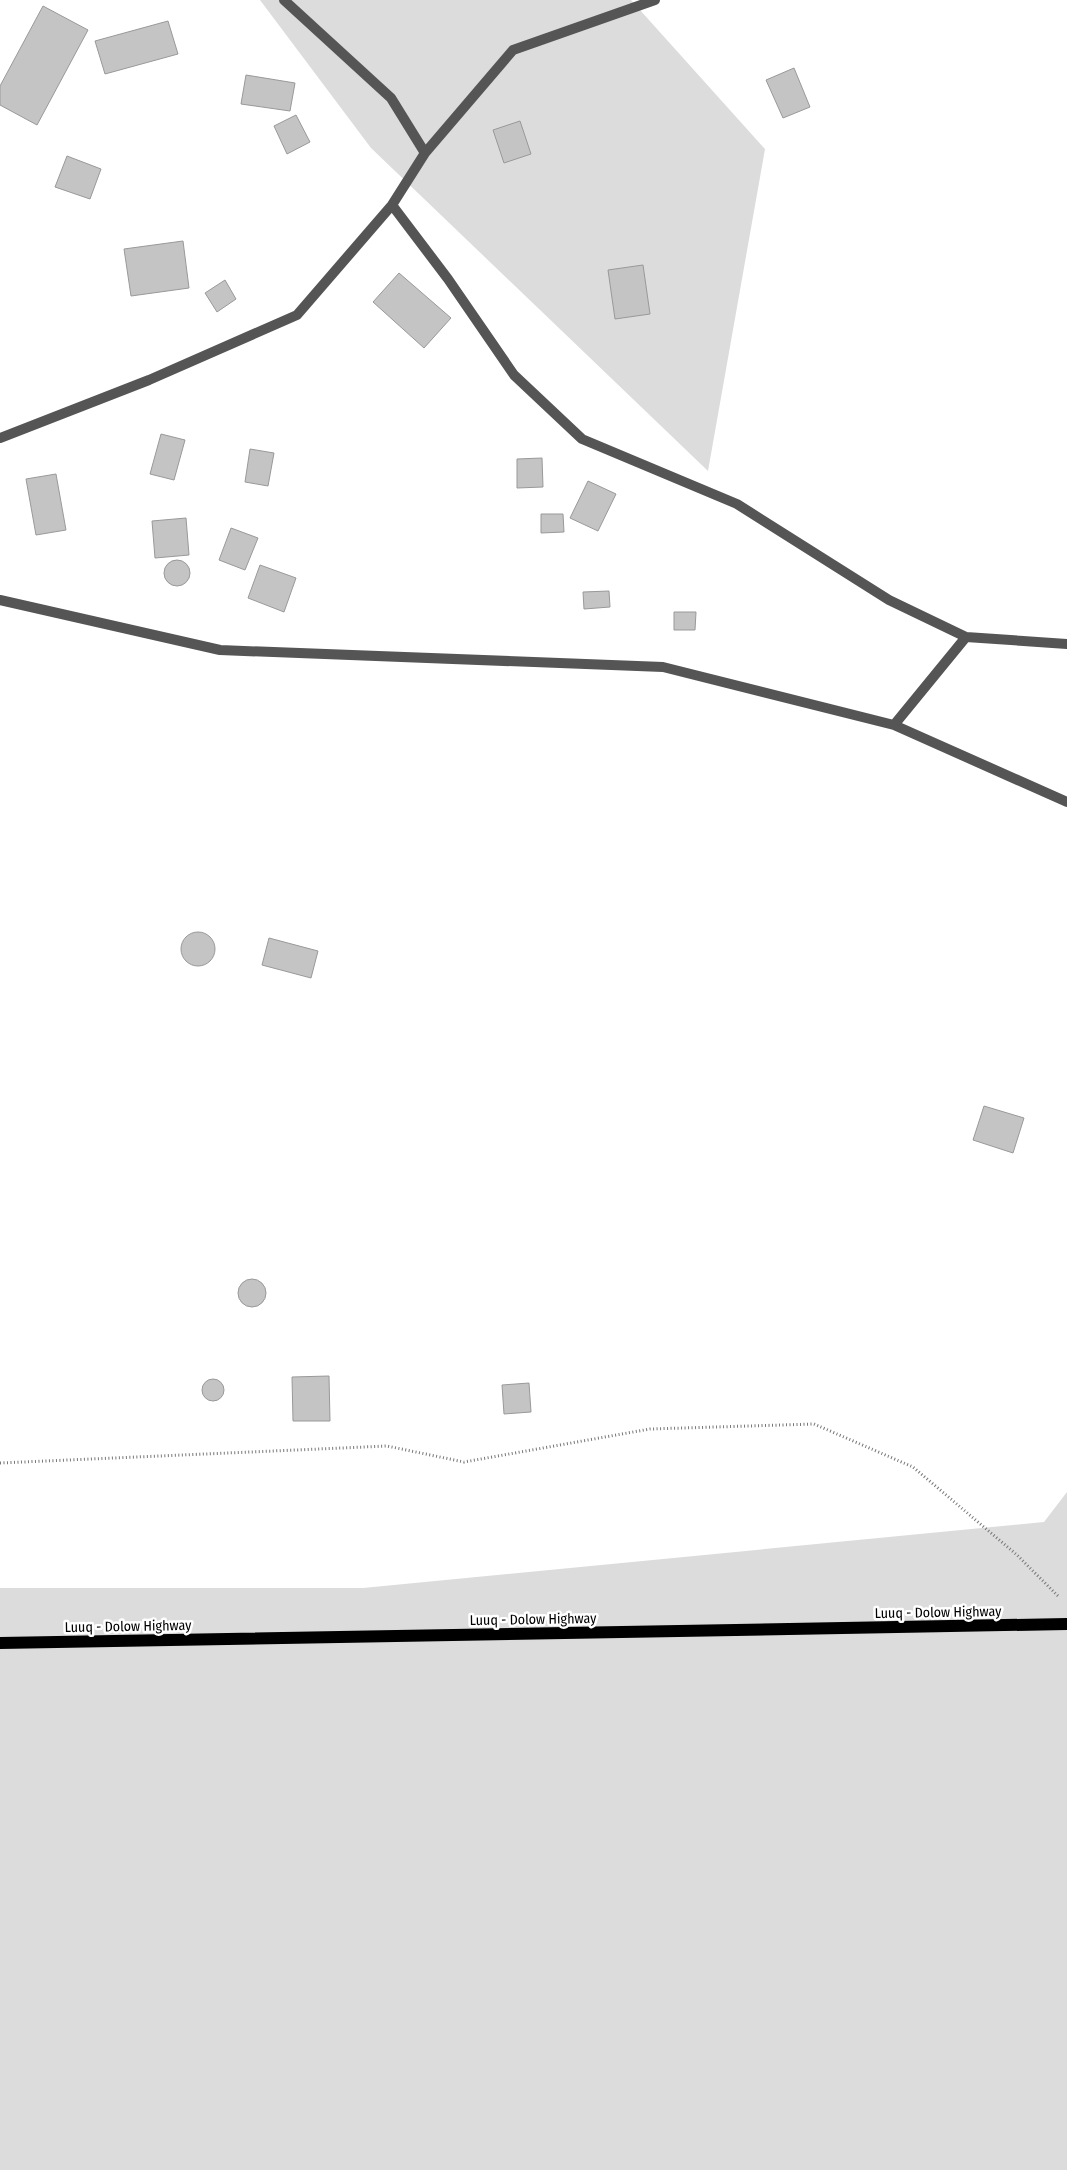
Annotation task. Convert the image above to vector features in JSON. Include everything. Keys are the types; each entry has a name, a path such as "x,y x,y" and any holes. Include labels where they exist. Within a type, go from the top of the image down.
{"main road":[{"name":"Luuq - Dolow Highway","path":"0,1643 1067,1624"}],"street":[{"path":"284,0 391,98 425,153"},
{"path":"1,436 149,380 297,315 392,205 425,153 513,50 655,0"},
{"path":"392,205 448,279 514,375 582,439 737,504 889,600 966,637 1067,644"},
{"path":"0,600 220,650 663,667 894,725 1067,802"},
{"path":"894,725 966,637"}],"path":[{"path":"0,1463 387,1446 464,1462 650,1429 814,1424 913,1467 1017,1555 1061,1599"}],"shaded area":[{"path":"260,0 631,0 765,149 708,471 371,148"},
{"path":"1067,1492 1067,2170 0,2170 0,1588 363,1588 1044,1522"}],"building":[{"path":"43,6 88,30 37,125 0,105 0,86"},
{"path":"168,21 178,54 105,74 95,41"},
{"path":"794,68 810,107 783,118 766,80"},
{"path":"246,75 295,83 290,111 241,104"},
{"path":"296,115 310,142 287,154 274,126"},
{"path":"520,121 531,154 504,163 493,130"},
{"path":"67,156 101,169 90,199 55,187"},
{"path":"183,241 189,288 131,296 124,249"},
{"path":"643,265 650,314 615,319 608,270"},
{"path":"399,273 451,318 424,348 373,302"},
{"path":"225,280 236,299 217,312 205,293"},
{"path":"161,434 185,440 174,480 150,474"},
{"path":"250,449 274,453 268,486 245,482"},
{"path":"542,458 543,487 517,488 517,459"},
{"path":"56,474 66,530 36,535 26,479"},
{"path":"588,481 616,494 598,531 570,518"},
{"path":"541,514 563,514 564,532 541,533"},
{"path":"186,518 189,555 155,558 152,521"},
{"path":"231,528 258,538 245,570 219,560"},
{"path":"177,560 186,564 190,573 186,582 177,586 168,582 164,573 168,564"},
{"path":"260,565 296,578 284,612 248,598"},
{"path":"609,591 610,607 584,609 583,592"},
{"path":"674,612 696,612 695,630 674,630"},
{"path":"198,932 210,937 215,949 210,961 198,966 186,961 181,949 186,937"},
{"path":"269,938 318,951 311,978 262,965"},
{"path":"984,1106 1024,1118 1013,1153 973,1140"},
{"path":"252,1279 262,1283 266,1293 262,1303 252,1307 242,1303 238,1293 242,1283"},
{"path":"329,1376 330,1421 293,1421 292,1377"},
{"path":"213,1379 221,1382 224,1390 221,1398 213,1401 205,1398 202,1390 205,1382"},
{"path":"529,1383 531,1412 504,1414 502,1385"}]}
